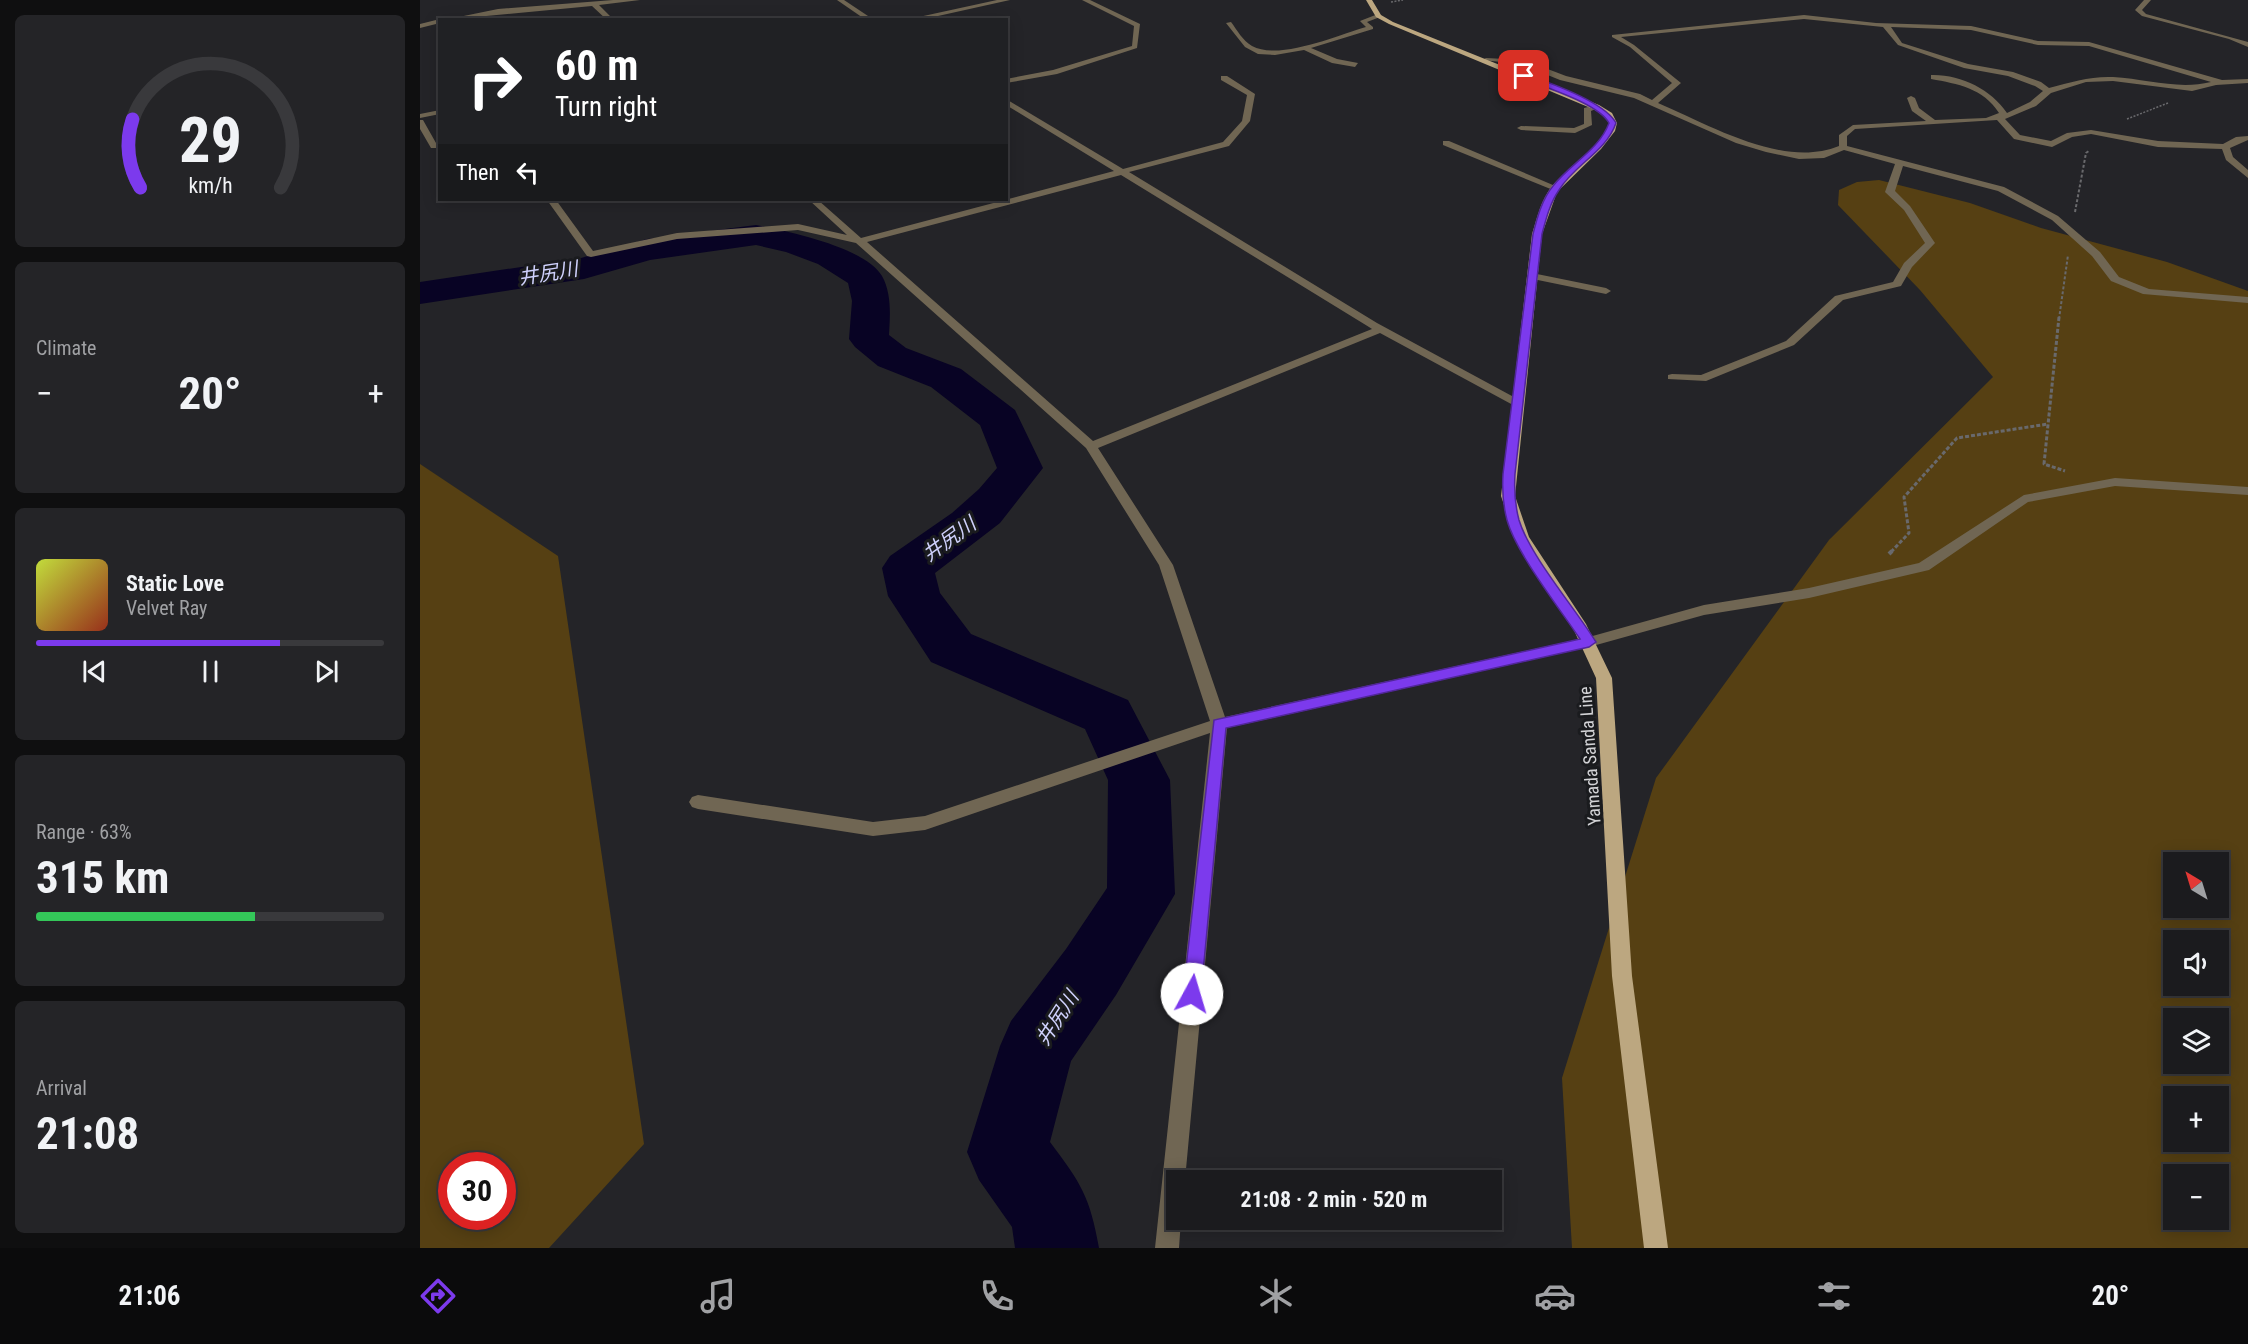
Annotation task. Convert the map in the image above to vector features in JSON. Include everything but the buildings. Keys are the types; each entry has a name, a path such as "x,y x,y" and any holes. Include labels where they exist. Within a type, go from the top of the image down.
{"main road":[{"path":"1369,0 1378,16 1391,23 1596,107"},
{"name":"Yamada Sanda Line","path":"1596,107 1609,116 1613,123 1612,130 1556,188 1543,213 1537,234 1508,496 1514,522 1526,546 1589,642 1604,678 1608,713 1622,976 1656,1248"}],"street":[{"path":"458,18 498,11 637,0"},
{"path":"840,0 868,18"},
{"path":"918,18 1006,0"},
{"path":"1008,81 1054,72 1135,47 1138,25 1085,0"},
{"path":"2148,0 2138,10 2144,15 2248,45"},
{"path":"594,4 610,18"},
{"path":"1229,23 1250,49 1268,53 1305,48 1371,28 1362,22 1378,16"},
{"path":"1653,103 1677,83 1632,46 1614,36 1804,17 1886,26 1971,28 2038,43 2089,44 2221,82"},
{"path":"420,26 438,22"},
{"path":"1886,26 1900,44 1967,66 2010,74 2038,84 2048,91"},
{"path":"1305,48 1335,61 1355,65"},
{"path":"1486,60 1521,62 1563,78 1617,89 1739,141 1769,150 1799,156 1824,155 1843,147 2001,189 2055,218 2096,254 2115,279 2147,292 2248,300"},
{"path":"2172,75 2210,84"},
{"path":"1934,77 1980,89 1995,98 2003,113 1999,117"},
{"path":"553,201 591,254 677,236 798,227 860,241 1226,144 1246,121 1251,94 1224,78"},
{"path":"1843,147 1843,135 1853,127 1999,117 2033,104 2048,91 2085,80 2113,79 2192,89 2221,82 2248,81"},
{"path":"1911,98 1915,109 1934,123"},
{"path":"1008,102 1381,329 1517,402"},
{"path":"1521,128 1575,131 1588,125 1586,112 1596,107"},
{"path":"420,116 438,112"},
{"path":"1999,117 2017,137 2052,144 2070,135 2091,132 2158,144 2225,147 2239,139 2248,138"},
{"path":"420,122 435,146 438,145"},
{"path":"1446,142 1556,188"},
{"path":"2225,147 2229,158 2248,175"},
{"path":"1672,377 1702,379 1790,343 1839,298 1896,284 1908,265 1930,243 1908,208 1890,192 1900,163"},
{"path":"814,201 1091,446 1166,566 1219,724 1167,1248"},
{"path":"1532,276 1606,291"},
{"path":"1091,446 1381,329"},
{"path":"698,802 873,829 925,823 1219,724 1589,642 1704,610 1809,593 1924,567 2025,499 2115,482 2248,491"}],"path":[{"path":"2118,122 2158,109 2192,89"},
{"path":"2074,212 2086,153 2094,145"},
{"path":"2070,246 2056,336 2044,464 2103,484"},
{"path":"1864,581 1909,533 1904,497 1957,438 2048,424"}],"shaded area":[{"path":"1879,180 1970,203 2041,228 2167,262 2248,291 2248,1248 1572,1248 1562,1078 1656,778 1829,540 1993,377 1920,290 1838,205 1839,190 1857,182"},
{"path":"420,464 558,556 644,1144 549,1248 420,1248"}],"waterway":[{"name":"井尻川","path":"420,293 584,268 647,250 756,235 795,243 831,256 865,278 871,301 869,339 892,357 946,378 1000,419 1020,468 996,499 970,524 908,568 914,596 951,648 1107,715 1139,780 1141,894 1091,972 1037,1046 1007,1152 1051,1212 1057,1248"}],"route":[{"path":"1192,994 1219,724 1589,642 1526,546 1514,522 1508,496 1509,474 1537,234 1543,213 1556,188 1607,137 1612,130 1613,123 1609,116 1596,107 1524,76"}]}
